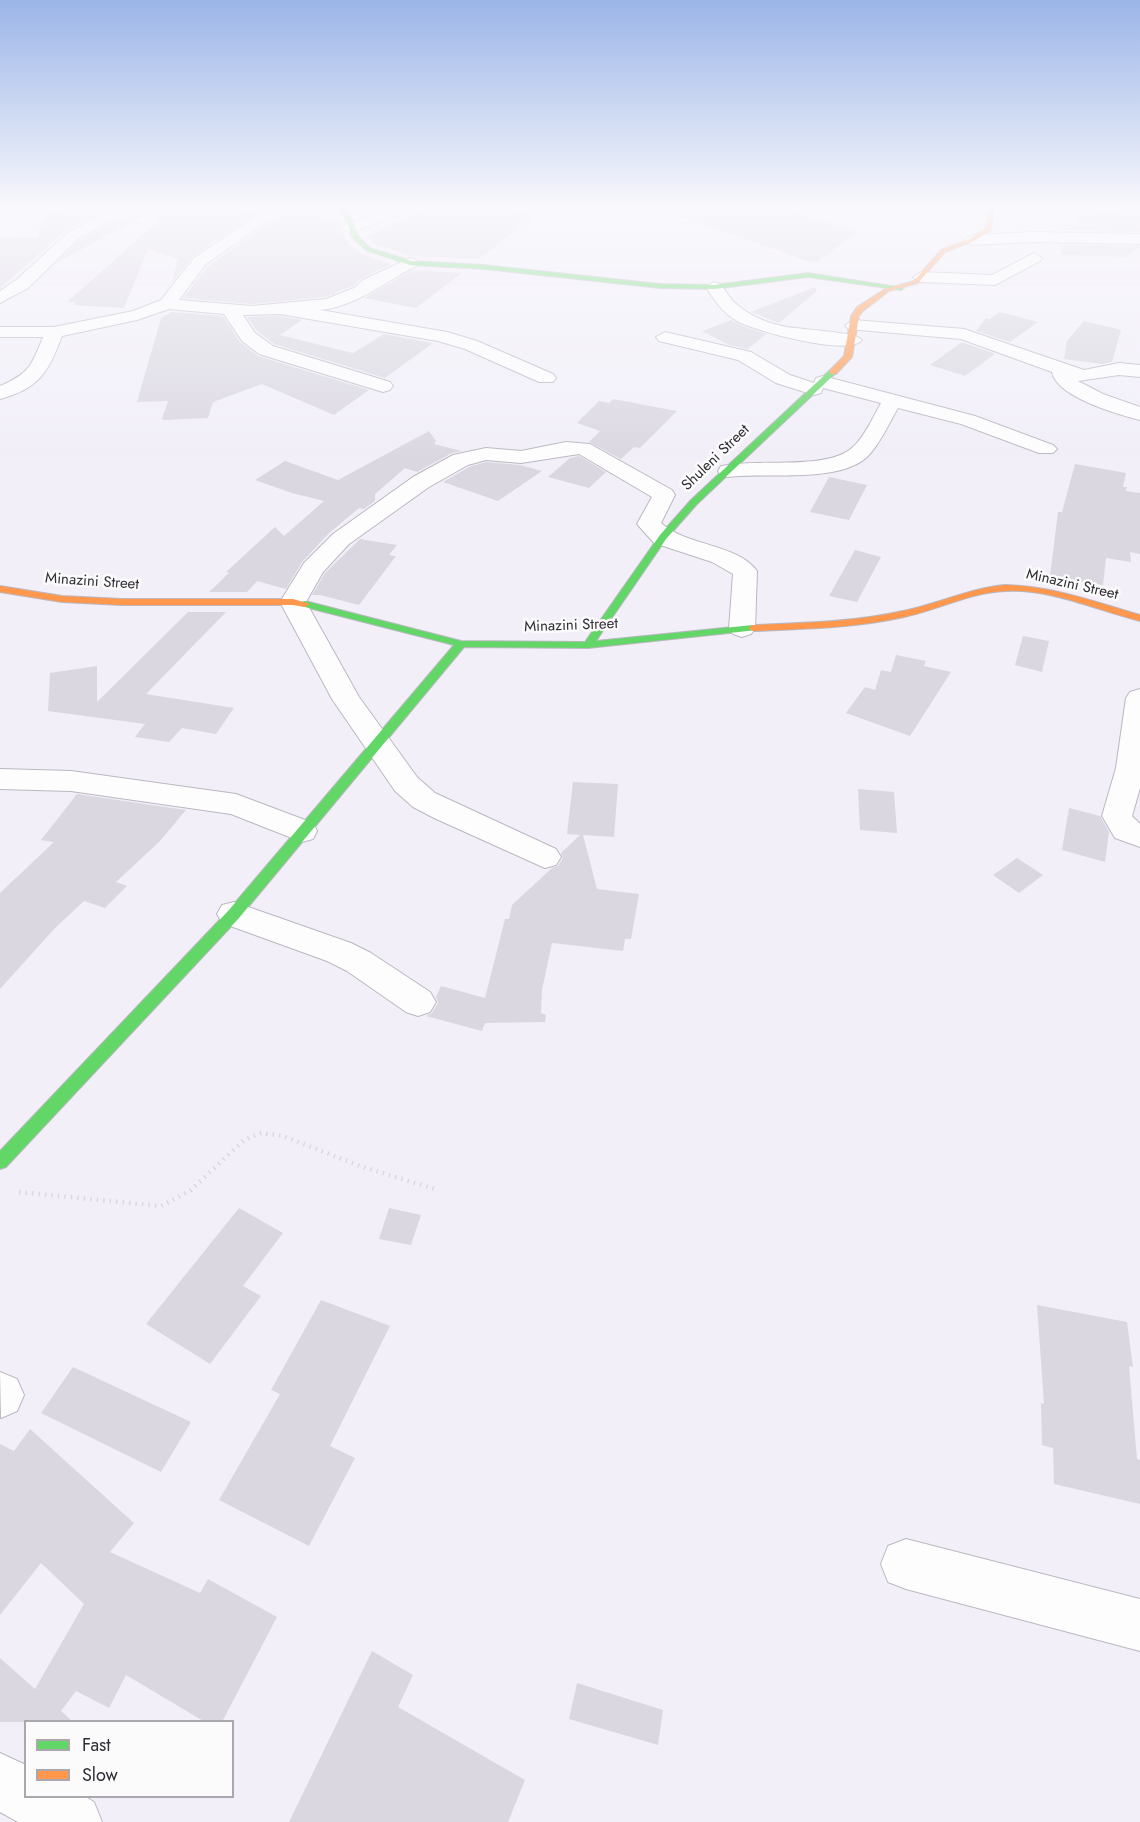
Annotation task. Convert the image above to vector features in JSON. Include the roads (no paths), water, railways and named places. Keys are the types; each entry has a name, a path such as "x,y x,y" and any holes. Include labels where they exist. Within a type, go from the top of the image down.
{"street":[{"path":"167,304 177,291"},
{"path":"0,332 54,332 137,315 167,304 231,311 329,304 361,291"},
{"path":"716,291 722,302 762,327 785,333 964,334 1061,369 1091,376 1112,369 1140,371"},
{"name":"Shuleni Street","path":"588,645 663,538 694,502 848,357 854,333 855,316 886,291"},
{"path":"277,308 441,336 471,345 546,378"},
{"path":"231,311 248,337 266,350 383,386"},
{"path":"0,393 26,383 38,374 54,332"},
{"path":"665,337 744,356 783,380 894,399 968,420 1046,449"},
{"path":"1061,369 1065,380 1075,387 1140,414"},
{"path":"729,471 749,466 813,468 840,463 860,451 894,399"},
{"path":"545,856 424,800 406,784 346,699 293,602 313,568 341,539 450,464 486,454 521,457 573,447 604,458 664,495 663,501 649,524 663,538 720,557 745,571 742,629"},
{"name":"Minazini Street","path":"0,589 62,599 122,602 293,602 346,613 461,644 588,645 742,629 827,625 893,616 989,590 1019,588 1093,604 1140,618"},
{"path":"0,1162 234,914 461,644"},
{"path":"1140,698 1131,768 1117,816 1126,830 1140,836"},
{"path":"0,779 71,781 236,804 302,831"},
{"path":"234,914 339,952 359,962 418,1002"},
{"path":"906,1564 1140,1625"},
{"path":"0,1780 24,1795"},
{"path":"30,1798 74,1822"}]}
